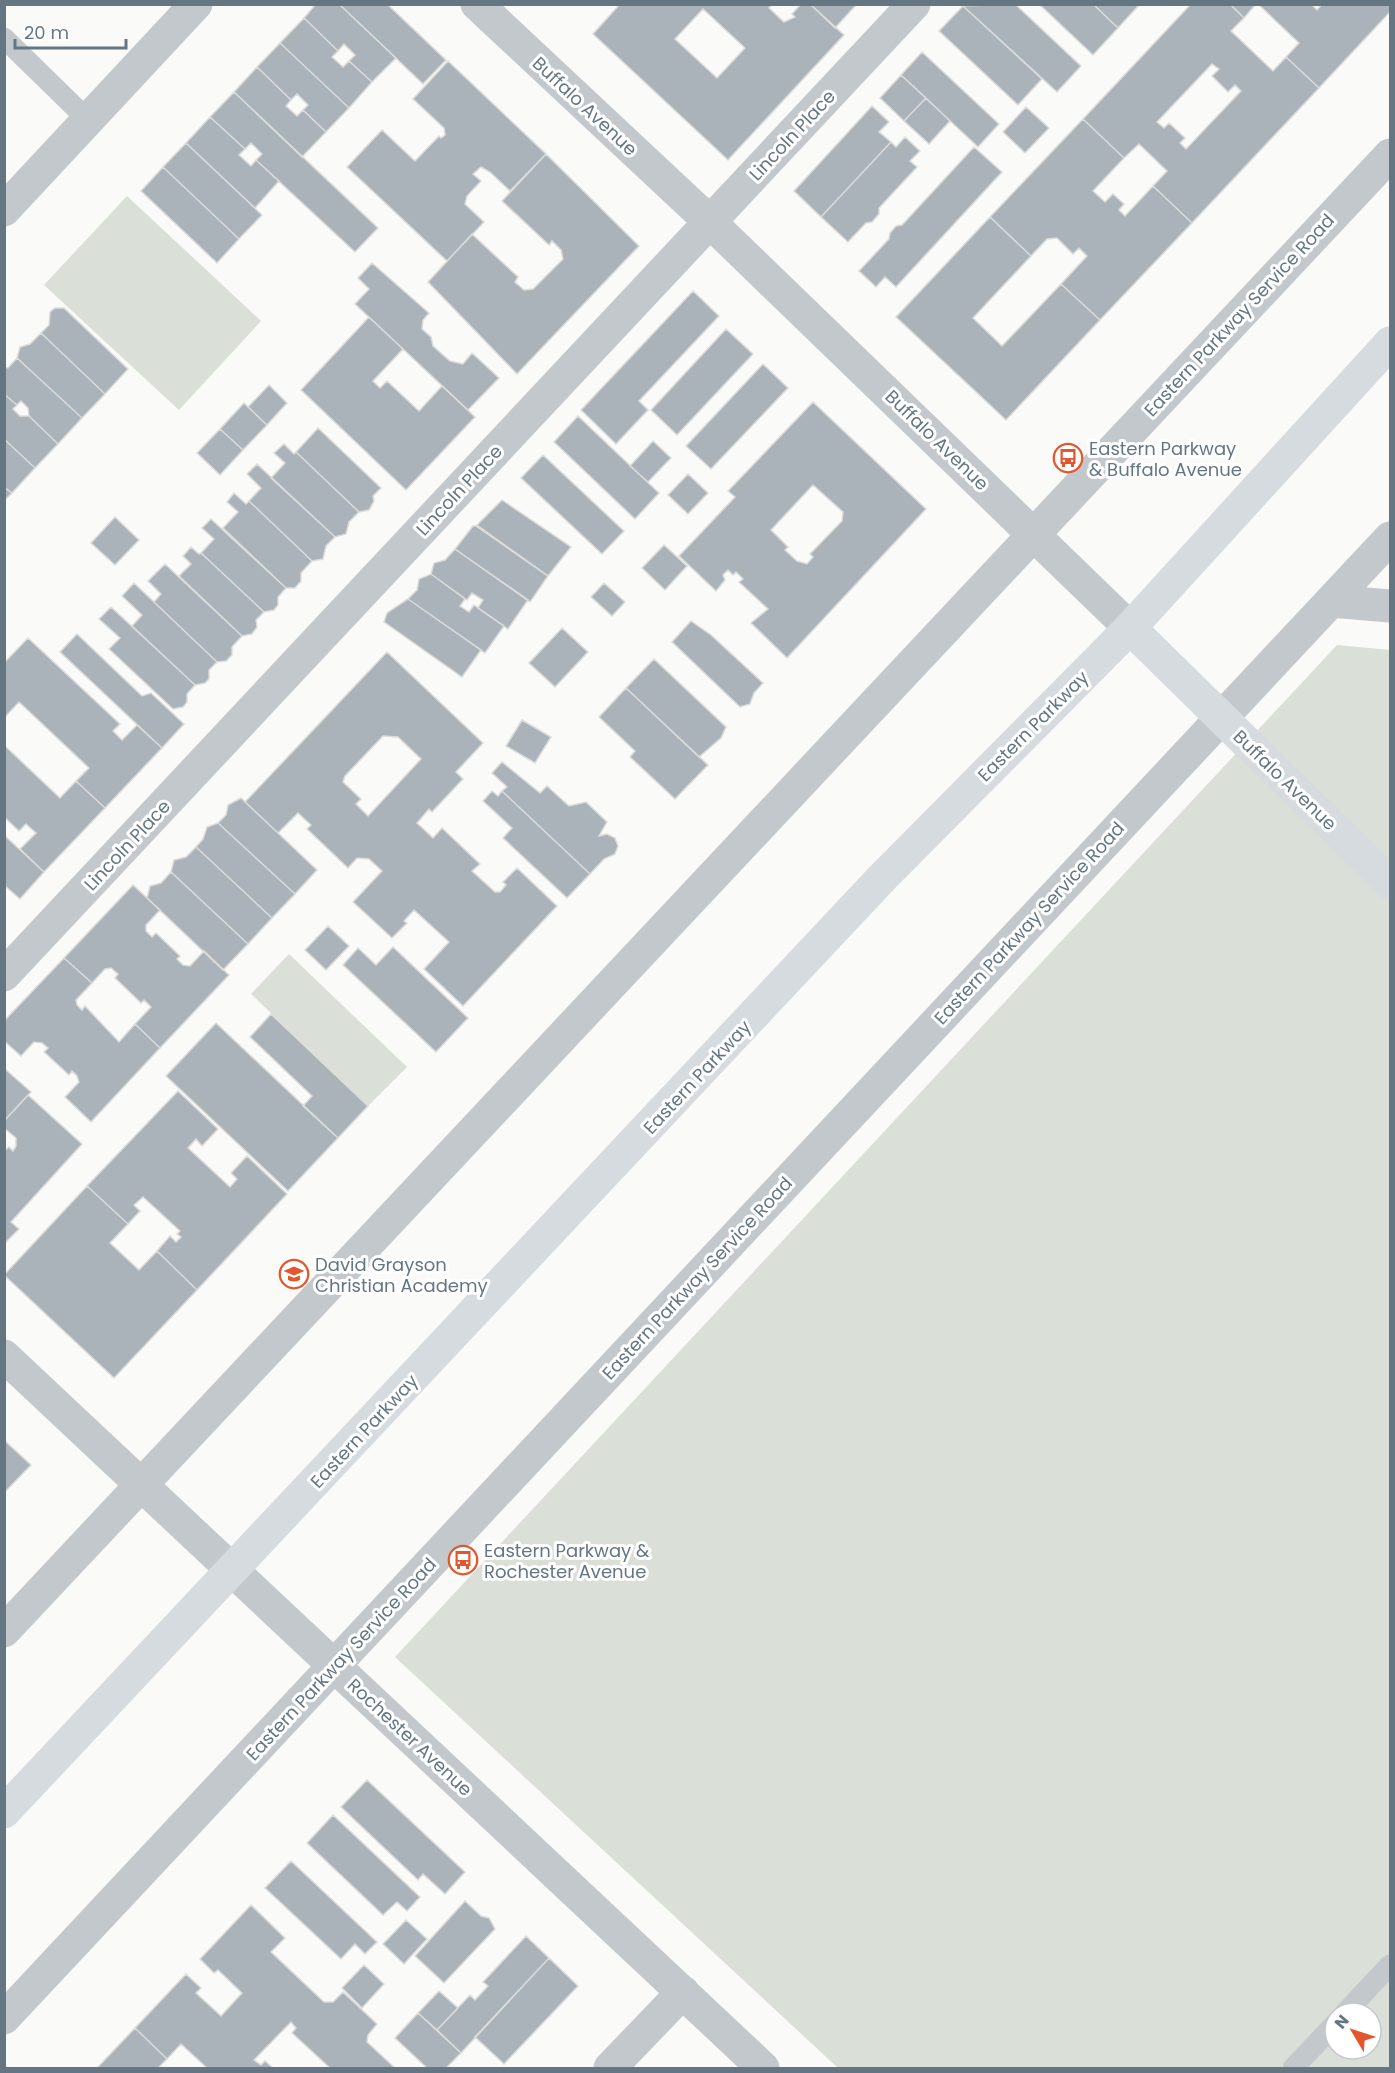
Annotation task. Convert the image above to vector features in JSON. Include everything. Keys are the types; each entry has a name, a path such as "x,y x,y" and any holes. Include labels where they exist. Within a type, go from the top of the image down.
{"main road":[{"name":"Eastern Parkway","path":"4,1812 881,879 1130,628 1390,343"},
{"name":"Buffalo Avenue","path":"1130,628 1390,883"}],"street":[{"path":"4,210 196,4"},
{"name":"Buffalo Avenue","path":"477,4 710,222 1130,628"},
{"name":"Lincoln Place","path":"4,975 914,4"},
{"name":"Eastern Parkway Service Road","path":"4,1631 1390,155"},
{"name":"Eastern Parkway Service Road","path":"4,2018 1390,538"},
{"path":"1331,601 1390,606"},
{"name":"Rochester Avenue","path":"4,1356 764,2068"},
{"path":"610,2068 682,1992"}],"lane":[{"path":"4,38 88,120"},
{"path":"1356,2001 1390,1965"},
{"path":"1293,2068 1323,2037"}],"shaded area":[{"path":"127,196 261,321 179,410 44,285"},
{"path":"1337,645 1390,650 1390,2068 838,2068 395,1657"},
{"path":"289,954 407,1067 368,1106 251,994"}],"building":[{"path":"316,4 339,4 396,58 372,82 349,61 355,55 344,44 338,51 304,18"},
{"path":"339,4 387,4 446,60 423,84"},
{"path":"620,4 772,4 769,8 784,22 795,17 792,14 801,4 810,4 844,35 728,160 593,34","holes":["703,9 745,48 717,78 675,39"]},
{"path":"810,4 857,4 835,28"},
{"path":"1015,4 1081,66 1057,92 963,6"},
{"path":"1039,4 1093,4 1118,28 1093,55"},
{"path":"1093,4 1140,4 1118,28"},
{"path":"1191,4 1230,4 1244,18 1231,31 1273,71 1286,57 1319,88 1192,223 1153,186 1167,171 1139,144 1124,158 1083,119","holes":["1212,64 1219,69 1212,76 1228,92 1235,85 1241,91 1186,149 1180,143 1185,138 1169,123 1164,128 1157,122"]},
{"path":"1230,4 1256,4 1244,18"},
{"path":"1258,4 1311,4 1317,10 1322,4 1390,4 1390,12 1319,88 1286,57 1299,43"},
{"path":"963,6 1042,79 1018,105 939,31"},
{"path":"304,18 338,51 332,57 343,67 349,61 372,82 349,108 280,43"},
{"path":"280,43 349,108 326,132 303,110 308,105 297,94 291,100 257,67"},
{"path":"922,52 999,124 978,147 901,75"},
{"path":"448,61 546,154 510,191 490,172 481,167 473,174 481,181 467,196 465,204 484,222 447,261 347,167 382,130 415,161 439,136 441,138 445,135 444,128 413,99"},
{"path":"257,67 291,100 286,106 297,116 303,110 326,132 302,157 234,92"},
{"path":"901,75 926,98 904,121 880,98"},
{"path":"234,92 378,228 355,252 256,160 262,154 251,143 245,149 210,117"},
{"path":"926,98 950,121 929,144 904,121"},
{"path":"872,106 889,122 879,132 891,142 821,217 794,191"},
{"path":"1026,107 1049,128 1025,153 1003,132"},
{"path":"210,117 245,149 239,155 251,166 256,160 279,181 255,208 186,143"},
{"path":"1083,119 1124,158 1093,191 1105,202 1113,194 1124,204 1119,210 1125,216 1153,186 1192,223 1100,320 1061,284 1087,256 1079,248 1073,254 1057,238 1047,239 1031,256 990,217"},
{"path":"905,137 920,151 910,161 917,167 879,208 879,214 872,222 866,223 848,242 821,217 891,142 896,147"},
{"path":"186,143 262,215 239,239 163,167"},
{"path":"974,147 1002,172 896,287 885,277 876,287 859,271 889,239 890,233 896,226 902,225"},
{"path":"546,154 639,246 517,374 428,282 472,234 518,277 515,282 524,290 533,289 563,259 561,250 552,241 549,245 502,201"},
{"path":"163,167 239,239 217,263 141,191"},
{"path":"990,217 1031,256 973,318 1002,346 1061,284 1100,320 1006,420 896,317"},
{"path":"372,263 429,313 423,320 422,329 431,337 433,346 450,361 463,364 472,353 499,378 468,410 355,304 369,289 358,278"},
{"path":"693,291 719,316 639,401 648,410 616,444 581,410"},
{"path":"55,308 64,308 128,369 105,394 41,333 49,325 50,312"},
{"path":"369,317 403,349 373,381 380,388 387,381 419,411 442,386 475,417 406,490 301,390"},
{"path":"726,329 753,354 677,435 651,410"},
{"path":"41,333 105,394 82,418 17,358 20,347 30,344"},
{"path":"17,358 82,418 58,444 29,416 28,408 21,401 17,405 4,394 4,367 8,368"},
{"path":"763,364 788,388 711,469 686,446"},
{"path":"269,385 287,403 267,425 248,407"},
{"path":"4,394 17,405 13,409 20,416 29,416 58,444 35,468 4,439"},
{"path":"813,402 926,509 787,658 751,623 768,609 739,582 743,579 736,572 733,575 728,570 723,575 725,580 716,591 679,556 735,497 728,491","holes":["813,485 843,512 842,521 810,554 813,557 807,564 797,561 785,550 788,547 771,530"]},
{"path":"244,403 267,425 243,450 220,429"},
{"path":"578,416 659,493 635,519 554,442"},
{"path":"318,428 381,488 373,496 374,501 369,510 359,512 296,452"},
{"path":"220,429 243,450 220,475 197,453"},
{"path":"4,439 35,468 12,493 4,487"},
{"path":"653,441 671,458 648,482 630,466"},
{"path":"284,444 294,454 296,452 359,512 349,522 346,534 335,537 271,478 285,463 274,453"},
{"path":"543,455 624,531 602,554 521,478"},
{"path":"257,464 335,537 326,546 323,559 312,561 249,501 261,488 247,474"},
{"path":"688,474 708,493 688,514 668,495"},
{"path":"4,487 12,493 4,501"},
{"path":"234,493 246,504 249,501 312,561 301,573 301,581 295,588 286,588 223,528 238,512 227,502"},
{"path":"502,500 571,547 548,576 476,526"},
{"path":"115,517 139,540 115,565 91,543"},
{"path":"211,519 286,588 278,597 278,605 274,610 264,612 201,553 214,539 202,528"},
{"path":"473,526 478,526 548,576 530,602 455,549"},
{"path":"664,545 687,566 665,590 642,568"},
{"path":"191,547 199,554 201,553 264,612 256,620 257,627 252,634 242,636 179,576 191,564 183,556"},
{"path":"455,549 528,600 508,629 478,608 483,600 472,593 467,600 431,574 434,563 445,560"},
{"path":"165,564 242,636 232,647 232,655 226,661 217,662 154,602 161,594 148,581"},
{"path":"431,574 465,599 460,606 469,612 474,605 504,626 485,653 408,599 417,590 419,579"},
{"path":"134,583 217,662 209,670 209,679 205,683 195,685 132,626 142,615 122,596"},
{"path":"604,583 625,602 612,616 591,597"},
{"path":"408,599 481,650 462,677 384,622 387,613"},
{"path":"111,607 195,685 187,694 187,702 183,707 173,709 109,649 120,638 99,619"},
{"path":"691,621 711,635 763,683 754,693 750,704 740,707 672,642"},
{"path":"562,628 588,652 555,687 529,663"},
{"path":"77,634 142,696 151,693 184,724 162,748 60,652"},
{"path":"28,638 120,724 113,731 122,740 137,725 162,748 105,808 76,781 89,768 19,702 6,716 4,714 4,663"},
{"path":"387,652 483,743 456,772 463,779 432,812 429,809 417,823 433,838 442,828 480,864 472,871 495,892 500,892 506,885 503,882 517,868 557,906 463,1006 424,969 449,942 414,910 404,921 407,923 392,938 353,902 382,871 369,859 357,858 348,868 307,829 311,825 298,813 278,833 245,802","holes":["383,736 398,737 421,759 368,816 356,804 361,799 343,782 345,776"]},
{"path":"654,659 726,727 721,738 699,757 626,688"},
{"path":"626,688 708,765 675,799 630,757 635,751 599,717"},
{"path":"522,720 551,737 535,763 506,746"},
{"path":"4,745 60,798 76,781 105,808 44,872 20,849 36,833 26,824 19,831 4,817"},
{"path":"502,762 540,793 547,786 569,806 586,802 607,822 599,836 607,834 615,838 618,846 615,854 604,859 590,874 502,791 507,787 492,773"},
{"path":"492,791 498,796 502,791 590,874 567,898 503,838 512,828 483,801"},
{"path":"241,798 317,870 295,894 218,823 226,815 228,805"},
{"path":"218,823 295,894 272,918 196,847 203,839 207,827"},
{"path":"4,835 44,872 20,899 4,885"},
{"path":"196,847 272,918 248,944 171,872 174,860 186,857"},
{"path":"171,872 248,944 223,970 147,898 150,886 161,883"},
{"path":"133,885 160,910 146,925 146,931 152,937 156,933 180,956 177,959 183,965 190,966 204,951 229,975 160,1048 135,1024 151,1007 144,1000 141,1003 115,978 118,974 111,968 105,969 92,983 64,958"},
{"path":"328,926 349,946 326,970 305,950"},
{"path":"393,947 468,1018 436,1052 343,965 358,948 376,965"},
{"path":"64,958 92,983 76,1000 82,1010 85,1006 119,1042 135,1024 160,1048 91,1122 65,1097 79,1082 77,1076 72,1071 69,1075 44,1052 48,1048 42,1043 34,1042 21,1056 4,1041 4,1021"},
{"path":"271,1014 368,1106 338,1138 303,1106 312,1096 250,1037"},
{"path":"216,1023 338,1138 288,1191 166,1076"},
{"path":"4,1068 31,1092 4,1121"},
{"path":"178,1091 218,1129 202,1146 196,1139 188,1148 230,1187 237,1179 231,1173 247,1156 287,1194 197,1290 157,1251 170,1236 176,1242 181,1237 177,1234 180,1231 143,1197 134,1205 140,1211 128,1224 87,1186"},
{"path":"28,1095 82,1144 11,1222 19,1229 4,1244 4,1151 9,1147 13,1151 16,1138 4,1128 4,1121"},
{"path":"87,1186 128,1224 110,1243 139,1270 157,1251 197,1290 114,1378 4,1275"},
{"path":"4,1440 31,1465 4,1493"},
{"path":"367,1780 465,1872 445,1894 423,1874 418,1880 341,1807"},
{"path":"333,1815 420,1897 407,1911 397,1902 383,1915 307,1843"},
{"path":"291,1861 377,1942 365,1954 355,1944 341,1959 265,1888"},
{"path":"465,1901 481,1916 489,1918 495,1929 444,1983 415,1956"},
{"path":"251,1905 285,1938 271,1952 324,2002 333,2002 343,1992 377,2024 368,2035 367,2042 395,2068 330,2068 292,2033 296,2028 291,2022 254,2060 261,2065 265,2061 273,2068 207,2068 181,2044 167,2059 135,2028 186,1974 201,1988 196,1993 221,2016 242,1993 218,1970 214,1973 200,1959"},
{"path":"406,1920 427,1939 404,1964 383,1944"},
{"path":"526,1936 549,1958 461,2053 437,2030 470,1995 475,2000 488,1986 483,1982"},
{"path":"549,1958 578,1986 504,2064 475,2037"},
{"path":"364,1965 384,1984 362,2008 342,1988"},
{"path":"439,1991 458,2008 437,2030 418,2013"},
{"path":"418,2013 461,2053 446,2068 427,2068 395,2038"},
{"path":"135,2028 167,2059 158,2068 97,2068"}],"place":[{"name":"Eastern Parkway & Buffalo Avenue","path":"1068,458"},
{"name":"David Grayson Christian Academy","path":"294,1274"},
{"name":"Eastern Parkway & Rochester Avenue","path":"463,1560"}]}
